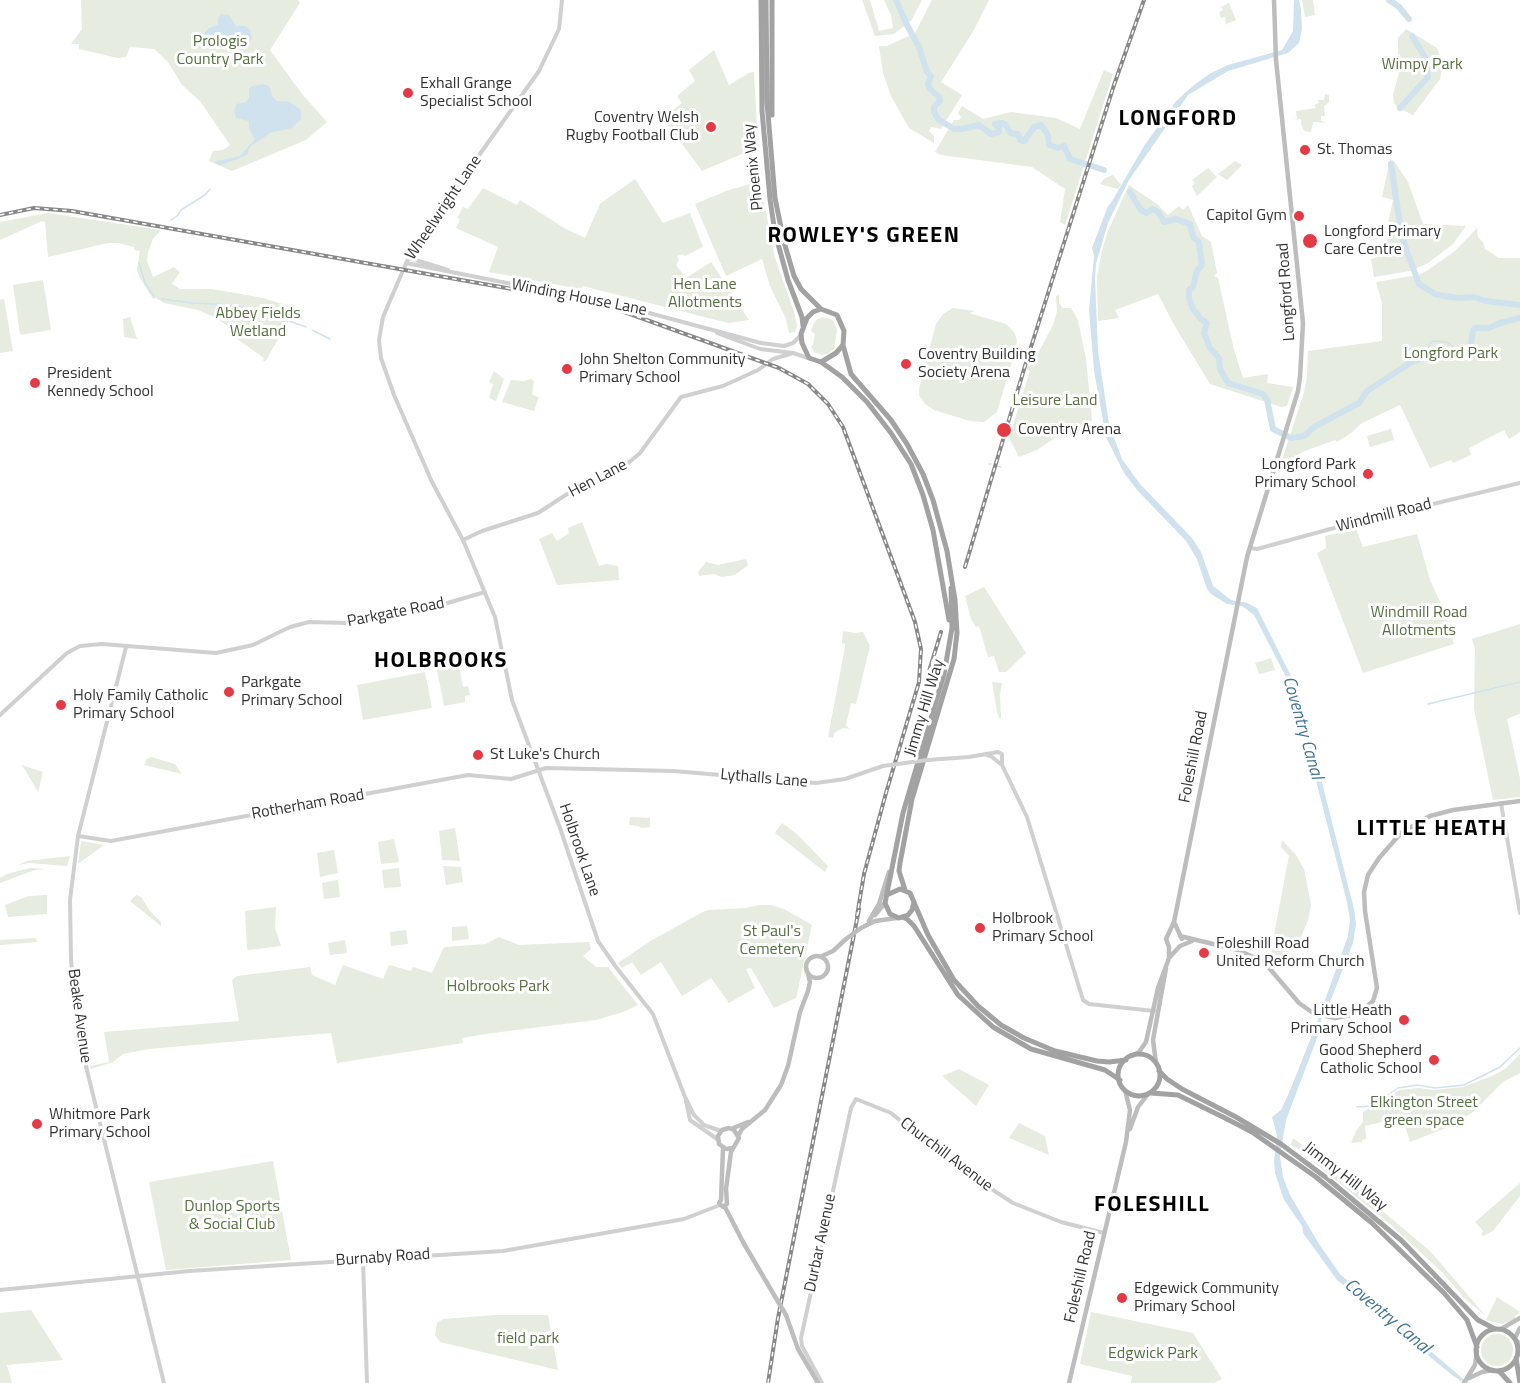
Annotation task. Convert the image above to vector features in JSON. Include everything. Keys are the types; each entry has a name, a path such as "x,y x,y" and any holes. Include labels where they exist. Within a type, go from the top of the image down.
{"highway":[{"name":"Phoenix Way","path":"760,0 762,111 770,199 775,232 803,326"},
{"name":"Phoenix Way","path":"766,0 767,102 779,221 791,267 801,289 821,309"},
{"path":"772,0 770,77 773,170"},
{"path":"821,362 831,357 843,345 844,332 840,318 835,313 821,309 809,315 803,326 801,334 805,351 809,358 821,362 842,377 867,402 908,458 929,515 945,588 950,641"},
{"name":"Jimmy Hill Way","path":"843,345 851,374 891,420 916,460 933,500 947,551 953,584 957,633 954,659 912,799 899,871 905,890"},
{"path":"945,588 950,582 947,551"},
{"path":"950,641 953,620 950,590 953,584"},
{"name":"Jimmy Hill Way","path":"887,895 912,778 944,674 950,641"},
{"path":"1120,1080 1104,1070 1031,1048 993,1027 958,994 908,919 890,914 885,903 887,895 896,889 910,893 928,936 948,970 968,997 991,1017 1023,1038 1055,1051 1109,1062 1125,1060 1132,1056 1147,1056 1156,1063 1159,1071 1158,1082 1150,1094 1135,1096 1125,1090 1120,1080 1120,1069 1125,1060"},
{"path":"900,918 912,910 914,902"},
{"name":"Jimmy Hill Way","path":"1159,1071 1167,1080 1273,1143 1349,1202 1428,1275 1467,1320 1477,1349"},
{"name":"Jimmy Hill Way","path":"1150,1094 1182,1096 1287,1148 1335,1184 1402,1241 1478,1320 1498,1329"},
{"path":"1510,1383 1496,1370 1481,1362 1477,1349 1479,1340 1484,1334 1498,1329 1509,1332 1517,1341 1520,1383"},
{"path":"1496,1370 1508,1368 1518,1355"}],"main road":[{"name":"Longford Road","path":"1238,597 1249,547 1298,391 1304,336 1275,50 1274,0"},
{"name":"Foleshill Road","path":"1169,934 1174,922 1238,597"},
{"path":"1156,1063 1154,1040 1169,958 1166,939 1169,934 1176,933 1180,936 1238,950 1264,962 1299,1003 1308,1010 1328,1017 1340,1018 1355,1015 1369,1006 1377,988 1364,899 1366,881 1376,862 1395,838 1424,819 1447,811 1520,801"},
{"path":"869,921 881,899 897,842"},
{"path":"808,991 819,978 826,974 829,957 833,951 869,921 885,903"},
{"path":"862,927 875,921 900,918"},
{"path":"1169,958 1182,942 1174,922"},
{"path":"1169,947 1175,948 1195,940"},
{"path":"723,1203 733,1148 738,1136 742,1129 765,1110 781,1085 788,1066 800,1012 810,982 806,967 808,961 813,957 833,951"},
{"path":"820,956 828,965"},
{"path":"1132,1056 1139,1052 1146,1042 1160,981 1167,965"},
{"path":"808,974 813,978 819,978"},
{"name":"Foleshill Road","path":"1125,1090 1130,1110 1126,1142"},
{"name":"Foleshill Road","path":"1069,1383 1126,1142 1137,1110 1150,1094"},
{"path":"753,1120 721,1131 717,1139 723,1148 723,1203 786,1315 800,1353 820,1383"},
{"path":"731,1129 738,1136"},
{"path":"723,1148 733,1148"},
{"path":"1498,1329 1520,1318"},
{"path":"1517,1341 1520,1328"},
{"path":"1466,1381 1475,1365 1477,1349"},
{"path":"1466,1381 1482,1372 1496,1370"}],"street":[{"name":"Wheelwright Lane","path":"485,592 463,540 432,482 387,378 381,358 380,340 383,317 406,263 428,227 539,71 559,29 562,0"},
{"name":"Winding House Lane","path":"409,258 483,280"},
{"name":"Winding House Lane","path":"406,263 623,306 756,342 784,346"},
{"name":"Winding House Lane","path":"709,329 744,344 809,358"},
{"path":"773,359 777,351 793,343 801,334"},
{"name":"Hen Lane","path":"463,540 482,531 538,513 578,487 626,465 640,453 681,397 723,386 758,370 773,359 793,353"},
{"name":"Windmill Road","path":"1249,547 1257,549 1520,483"},
{"name":"Parkgate Road","path":"0,715 67,653 80,646 96,644 216,653 253,645 290,627 309,622 370,621 420,611 485,592"},
{"name":"Holbrook Lane","path":"485,592 497,626 512,699 598,941 653,1014 694,1115 704,1125 721,1131"},
{"name":"Beake Avenue","path":"126,647 78,836 70,900 71,959 82,1050 164,1383"},
{"path":"996,759 995,753 1000,752 1002,765"},
{"name":"Lythalls Lane","path":"538,769 673,771 816,783 844,779 883,766 995,753"},
{"path":"987,755 1002,765 1027,817 1083,1000 1089,1004 1154,1011"},
{"path":"996,759 1002,757"},
{"name":"Rotherham Road","path":"78,836 112,841 468,776 507,780 538,769"},
{"path":"1501,803 1520,913"},
{"name":"Holbrook Lane","path":"686,1099 690,1120 717,1139"},
{"name":"Churchill Avenue","path":"856,1099 891,1113 962,1170 1013,1203 1061,1222 1104,1233"},
{"name":"Durbar Avenue","path":"820,1383 802,1346 801,1338 851,1108 856,1099"},
{"name":"Burnaby Road","path":"0,1290 137,1275 516,1249 684,1219 723,1203"},
{"path":"363,1260 367,1383"}],"green space":[{"name":"Prologis Country Park","path":"81,0 298,0 300,3 270,50 302,94 327,122 306,140 232,171 209,161 213,151 223,150 230,145 200,101 182,85 168,62 154,49 130,47 126,57 118,58 79,49 79,44 71,44 82,29"},
{"path":"862,0 870,0 879,31 893,28 891,15 884,0 922,0 911,21 894,34 875,36"},
{"path":"932,0 989,0 974,30 941,82 962,95 941,129 931,127 929,131 934,136 934,143 909,128 891,96 883,73 879,46 887,46 915,33"},
{"path":"1302,0 1313,0 1315,15 1305,17"},
{"path":"1229,3 1236,20 1226,24 1225,17 1221,18 1219,12 1223,10 1221,7"},
{"name":"Wimpy Park","path":"1406,29 1437,48 1443,64 1440,79 1413,115 1398,108 1394,103 1393,95 1401,65 1398,38"},
{"path":"714,50 729,85 754,72 758,147 702,171 663,118 682,103 677,96 695,81 689,70"},
{"path":"1104,70 1113,74 1065,225 1060,222 1065,189 1032,167 941,155 935,152 954,120 959,120 961,117 958,113 962,106 983,119 1011,112 1056,118 1080,129"},
{"path":"1325,94 1329,95 1329,102 1324,106 1325,116 1321,116 1321,121 1327,123 1313,122 1311,132 1304,131 1301,119 1293,120 1297,119 1296,111 1316,108 1314,105 1319,103 1318,100 1324,100"},
{"path":"1390,159 1394,161 1408,182 1423,224 1466,226 1453,244 1428,263 1410,271 1374,277 1371,259 1389,254 1387,238 1372,240 1368,237 1368,231 1386,233 1393,200 1382,197"},
{"path":"1235,161 1242,165 1227,180 1218,174"},
{"path":"1208,168 1217,177 1197,196 1192,186 1195,183 1192,180"},
{"path":"1113,175 1121,185 1118,189 1100,184 1105,178"},
{"name":"Hen Lane Allotments","path":"635,179 663,223 690,213 703,247 685,256 683,254 677,256 679,260 676,265 686,278 711,262 749,320 728,323 583,286 580,289 489,272 498,247 456,228 460,219 457,218 463,207 468,209 483,188 517,205 520,200 566,229 585,238 600,204"},
{"path":"760,181 775,258 794,312 797,326 795,332 789,333 786,319 770,286 762,259 726,276 695,204 726,191"},
{"path":"1129,185 1157,204 1168,215 1179,206 1183,210 1188,205 1202,236 1211,242 1217,273 1214,276 1218,278 1234,350 1243,378 1268,374 1267,383 1293,387 1287,406 1281,407 1210,384 1158,294 1115,310 1119,318 1098,321 1097,277 1102,251 1107,233"},
{"name":"Abbey Fields Wetland","path":"48,213 161,230 153,239 148,252 147,261 153,277 174,267 180,272 172,284 180,289 212,289 263,298 296,308 265,362 264,358 237,339 225,324 216,318 198,310 153,299 137,270 140,251 134,250 134,247 108,243 48,257 45,222 42,221 0,240 0,222"},
{"name":"Longford Park","path":"1477,228 1478,237 1485,249 1499,258 1520,258 1520,432 1509,439 1504,430 1469,448 1471,455 1453,463 1451,460 1430,468 1400,405 1362,423 1337,442 1335,440 1282,460 1304,392 1308,351 1382,341 1382,303 1376,282 1418,275 1428,270 1455,251"},
{"path":"43,280 51,330 20,335 13,285"},
{"name":"Leisure Land","path":"1059,295 1059,303 1063,308 1071,308 1078,320 1086,359 1092,420 1089,424 1061,434 1037,450 1019,457 1009,438 1030,371 1026,369 1028,365 1032,365 1053,325 1057,311 1056,296"},
{"path":"4,299 13,351 0,353 0,300"},
{"path":"953,308 975,311 969,313 1006,324 1014,332 1017,340 997,412 984,422 970,421 934,410 925,404 919,395 936,324 943,314"},
{"path":"130,317 137,339 124,337 123,319"},
{"path":"823,317 833,320 837,330 834,349 822,355 814,352 811,347 815,334 811,331 816,320"},
{"path":"494,371 504,379 496,401 489,398 493,384 489,382"},
{"path":"531,379 534,381 532,395 539,397 534,411 502,402 511,380"},
{"path":"1391,429 1394,440 1370,447 1367,436"},
{"path":"582,522 599,566 606,564 618,566 619,580 557,585 539,539 552,533 557,541 569,533 568,528"},
{"name":"Windmill Road Allotments","path":"1356,529 1363,547 1417,534 1430,580 1444,610 1454,644 1363,673 1317,553 1326,548 1325,536"},
{"path":"746,559 748,565 735,575 699,576 698,572 706,562 718,565"},
{"path":"984,587 1026,653 1006,672 999,672 994,656 988,657 979,626 976,627 971,619 965,596"},
{"path":"1520,624 1520,714 1507,719 1520,778 1520,797 1493,800 1474,709 1475,649 1472,639"},
{"path":"843,631 863,632 870,646 856,704 851,703 846,725 849,729 843,728 834,733 833,738 828,737 845,647 842,643"},
{"path":"1271,658 1275,670 1259,674 1255,663"},
{"path":"459,666 463,687 468,686 470,695 465,696 465,702 444,706 437,670"},
{"path":"425,672 432,708 363,720 357,685"},
{"path":"992,682 1002,683 1001,718 997,712"},
{"path":"151,757 175,764 182,774 144,765"},
{"path":"21,765 43,772 38,792 24,768"},
{"path":"630,817 650,818 650,827 629,825"},
{"path":"782,823 798,835 828,866 825,872 775,833"},
{"path":"455,828 460,861 442,860 439,831"},
{"path":"394,839 399,862 381,864 378,842"},
{"path":"1282,840 1296,855 1304,869 1311,905 1301,937 1274,970 1269,961 1289,856 1281,847"},
{"path":"81,842 104,845 78,864"},
{"path":"334,850 338,873 320,877 317,853"},
{"path":"70,856 67,866 29,863 18,865 27,861"},
{"path":"443,866 461,867 463,882 446,885"},
{"path":"30,868 46,869 35,870 0,883 0,878 7,874"},
{"path":"399,868 401,887 384,888 382,870"},
{"path":"338,880 340,897 324,899 322,883"},
{"path":"47,895 47,914 8,917 5,905 29,896"},
{"path":"136,895 141,897 161,922 161,926 130,901"},
{"name":"St Paul's Cemetery","path":"772,905 786,910 812,925 796,998 774,1008 751,968 746,969 755,988 729,1003 711,978 682,996 661,962 641,975 632,962 622,968 618,963 652,940 708,910"},
{"path":"276,907 275,928 281,946 247,949 245,911"},
{"path":"467,926 469,939 452,941 452,927"},
{"path":"406,930 408,944 391,946 390,932"},
{"name":"Holbrooks Park","path":"499,937 519,945 589,942 591,949 583,956 596,967 608,967 638,1005 596,1020 485,1034 462,1038 463,1043 337,1063 331,1033 149,1049 123,1054 113,1062 91,1069 90,1066 109,1062 104,1032 239,1021 232,980 237,976 310,967 312,975 335,985 343,965 383,979 389,965 411,971 413,967 432,973 444,947 486,944"},
{"path":"36,938 37,942 0,945 0,940"},
{"path":"345,940 347,953 330,955 328,943"},
{"name":"Elkington Street green space","path":"1520,1054 1520,1073 1503,1082 1473,1112 1451,1126 1410,1142 1405,1126 1397,1128 1396,1123 1382,1122 1365,1126 1366,1139 1362,1142 1351,1143 1363,1122 1363,1112 1399,1090 1463,1087 1505,1069"},
{"path":"959,1069 989,1085 976,1106 942,1076"},
{"path":"1019,1123 1045,1136 1049,1155 1009,1138"},
{"path":"1293,1138 1330,1166 1291,1145"},
{"path":"1310,1159 1343,1178 1430,1251 1485,1315 1465,1299 1443,1273 1391,1225"},
{"name":"Dunlop Sports & Social Club","path":"273,1161 291,1260 166,1270 149,1182"},
{"path":"1520,1183 1520,1196 1493,1231 1481,1235 1483,1231 1475,1222"},
{"path":"1497,1297 1520,1312 1515,1319 1502,1324 1486,1320"},
{"path":"31,1310 63,1360 7,1365 12,1383 0,1383 0,1313"},
{"name":"Edgwick Park","path":"1091,1312 1193,1333 1222,1379 1214,1383 1131,1383 1132,1376 1080,1364"},
{"name":"field park","path":"496,1315 548,1315 558,1370 440,1342 435,1335 437,1323 443,1319"},
{"path":"1497,1334 1508,1339 1513,1350 1508,1361 1497,1366 1486,1361 1481,1350 1486,1339"}],"water":[{"name":"Coventry Canal","path":"1294,0 1299,0 1301,9 1302,29 1299,43 1288,53 1228,71 1188,95 1129,180 1108,223 1096,264 1098,351 1109,424 1122,459 1140,484 1192,538 1201,552 1213,586 1231,600 1247,603 1257,608 1294,682 1311,739 1354,909 1356,924 1353,943 1324,1012 1322,1025 1286,1120 1280,1156 1283,1177 1290,1195 1340,1274 1468,1383 1452,1375 1337,1280 1303,1233 1302,1226 1284,1200 1275,1173 1277,1135 1272,1117 1281,1110 1289,1093 1348,936 1350,921 1347,902 1300,718 1285,675 1254,615 1242,606 1227,604 1211,594 1207,589 1197,559 1186,541 1124,473 1106,437 1094,371 1089,310 1094,256 1092,248 1108,206 1144,146 1176,101 1211,73 1228,65 1282,50 1293,31"},
{"path":"221,14 229,15 236,26 246,26 250,30 252,39 227,48 200,48 203,35 209,28 218,25 218,18"},
{"path":"263,84 269,86 277,101 290,102 301,110 301,119 292,128 270,133 250,147 247,155 220,165 215,163 240,156 255,139 249,129 249,121 236,118 234,111 237,104 246,102 249,98 249,89 252,86"},
{"path":"255,326 275,327 275,329 266,339"}],"waterway":[{"path":"896,0 919,47 927,72 931,76 929,88 939,97 940,101 934,107 938,119 954,129 979,125 991,134 999,132 999,127 995,124 1002,123 1006,125 1010,133 1018,134 1020,140 1024,141 1034,127 1041,125 1048,135 1049,145 1058,148 1064,146 1070,159 1104,170"},
{"path":"1389,0 1399,7 1409,19"},
{"path":"1400,108 1428,77 1426,59 1412,36"},
{"path":"1391,164 1402,238 1419,284 1435,294 1444,296 1474,297 1486,301 1520,305"},
{"path":"171,220 210,189"},
{"path":"1130,192 1141,210 1146,213 1153,209 1159,213 1164,222 1176,219 1190,224 1193,237 1199,242 1202,265 1197,271 1193,287 1189,290 1189,298 1193,309 1207,323 1204,333 1210,348 1219,358 1220,369 1228,383 1263,394 1267,400 1273,429 1291,438 1304,436 1314,427 1359,403 1367,391 1410,363 1445,350 1466,353 1470,350 1475,328 1489,328 1520,318"},
{"path":"139,263 145,283 154,296"},
{"path":"162,299 255,309 306,327"},
{"path":"233,310 255,326"},
{"path":"275,329 285,320"},
{"path":"312,330 330,339"},
{"path":"1425,358 1430,343 1433,341 1447,342 1458,351"},
{"path":"996,466 1001,467"},
{"path":"1428,704 1520,682"},
{"path":"1357,1107 1371,1106 1398,1088 1418,1085 1435,1088 1464,1085 1500,1067 1520,1048"}],"railway":[{"path":"965,567 1025,366 1114,85 1144,0"},
{"path":"0,215 34,208 72,211 608,306 779,368 808,384 828,404 843,427 915,622 921,649 919,682 864,874 857,916"},
{"path":"926,681 941,632"},
{"path":"768,1383 778,1318 859,909"}],"place":[{"name":"Exhall Grange Specialist School","path":"408,93"},
{"name":"Coventry Welsh Rugby Football Club","path":"711,127"},
{"name":"St. Thomas","path":"1305,150"},
{"name":"Capitol Gym","path":"1299,216"},
{"name":"Longford Primary Care Centre","path":"1310,241"},
{"name":"Coventry Building Society Arena","path":"906,364"},
{"name":"John Shelton Community Primary School","path":"567,369"},
{"name":"President Kennedy School","path":"35,383"},
{"name":"Coventry Arena","path":"1004,430"},
{"name":"Longford Park Primary School","path":"1368,474"},
{"name":"Parkgate Primary School","path":"229,692"},
{"name":"Holy Family Catholic Primary School","path":"61,705"},
{"name":"St Luke's Church","path":"478,755"},
{"name":"Holbrook Primary School","path":"980,928"},
{"name":"Foleshill Road United Reform Church","path":"1204,953"},
{"name":"Little Heath Primary School","path":"1404,1020"},
{"name":"Good Shepherd Catholic School","path":"1434,1060"},
{"name":"Whitmore Park Primary School","path":"37,1124"},
{"name":"Edgewick Community Primary School","path":"1122,1298"}],"district":[{"name":"LONGFORD","path":"1178,120"},
{"name":"ROWLEY'S GREEN","path":"864,237"},
{"name":"HOLBROOKS","path":"441,662"},
{"name":"LITTLE HEATH","path":"1432,830"},
{"name":"FOLESHILL","path":"1152,1206"}]}
